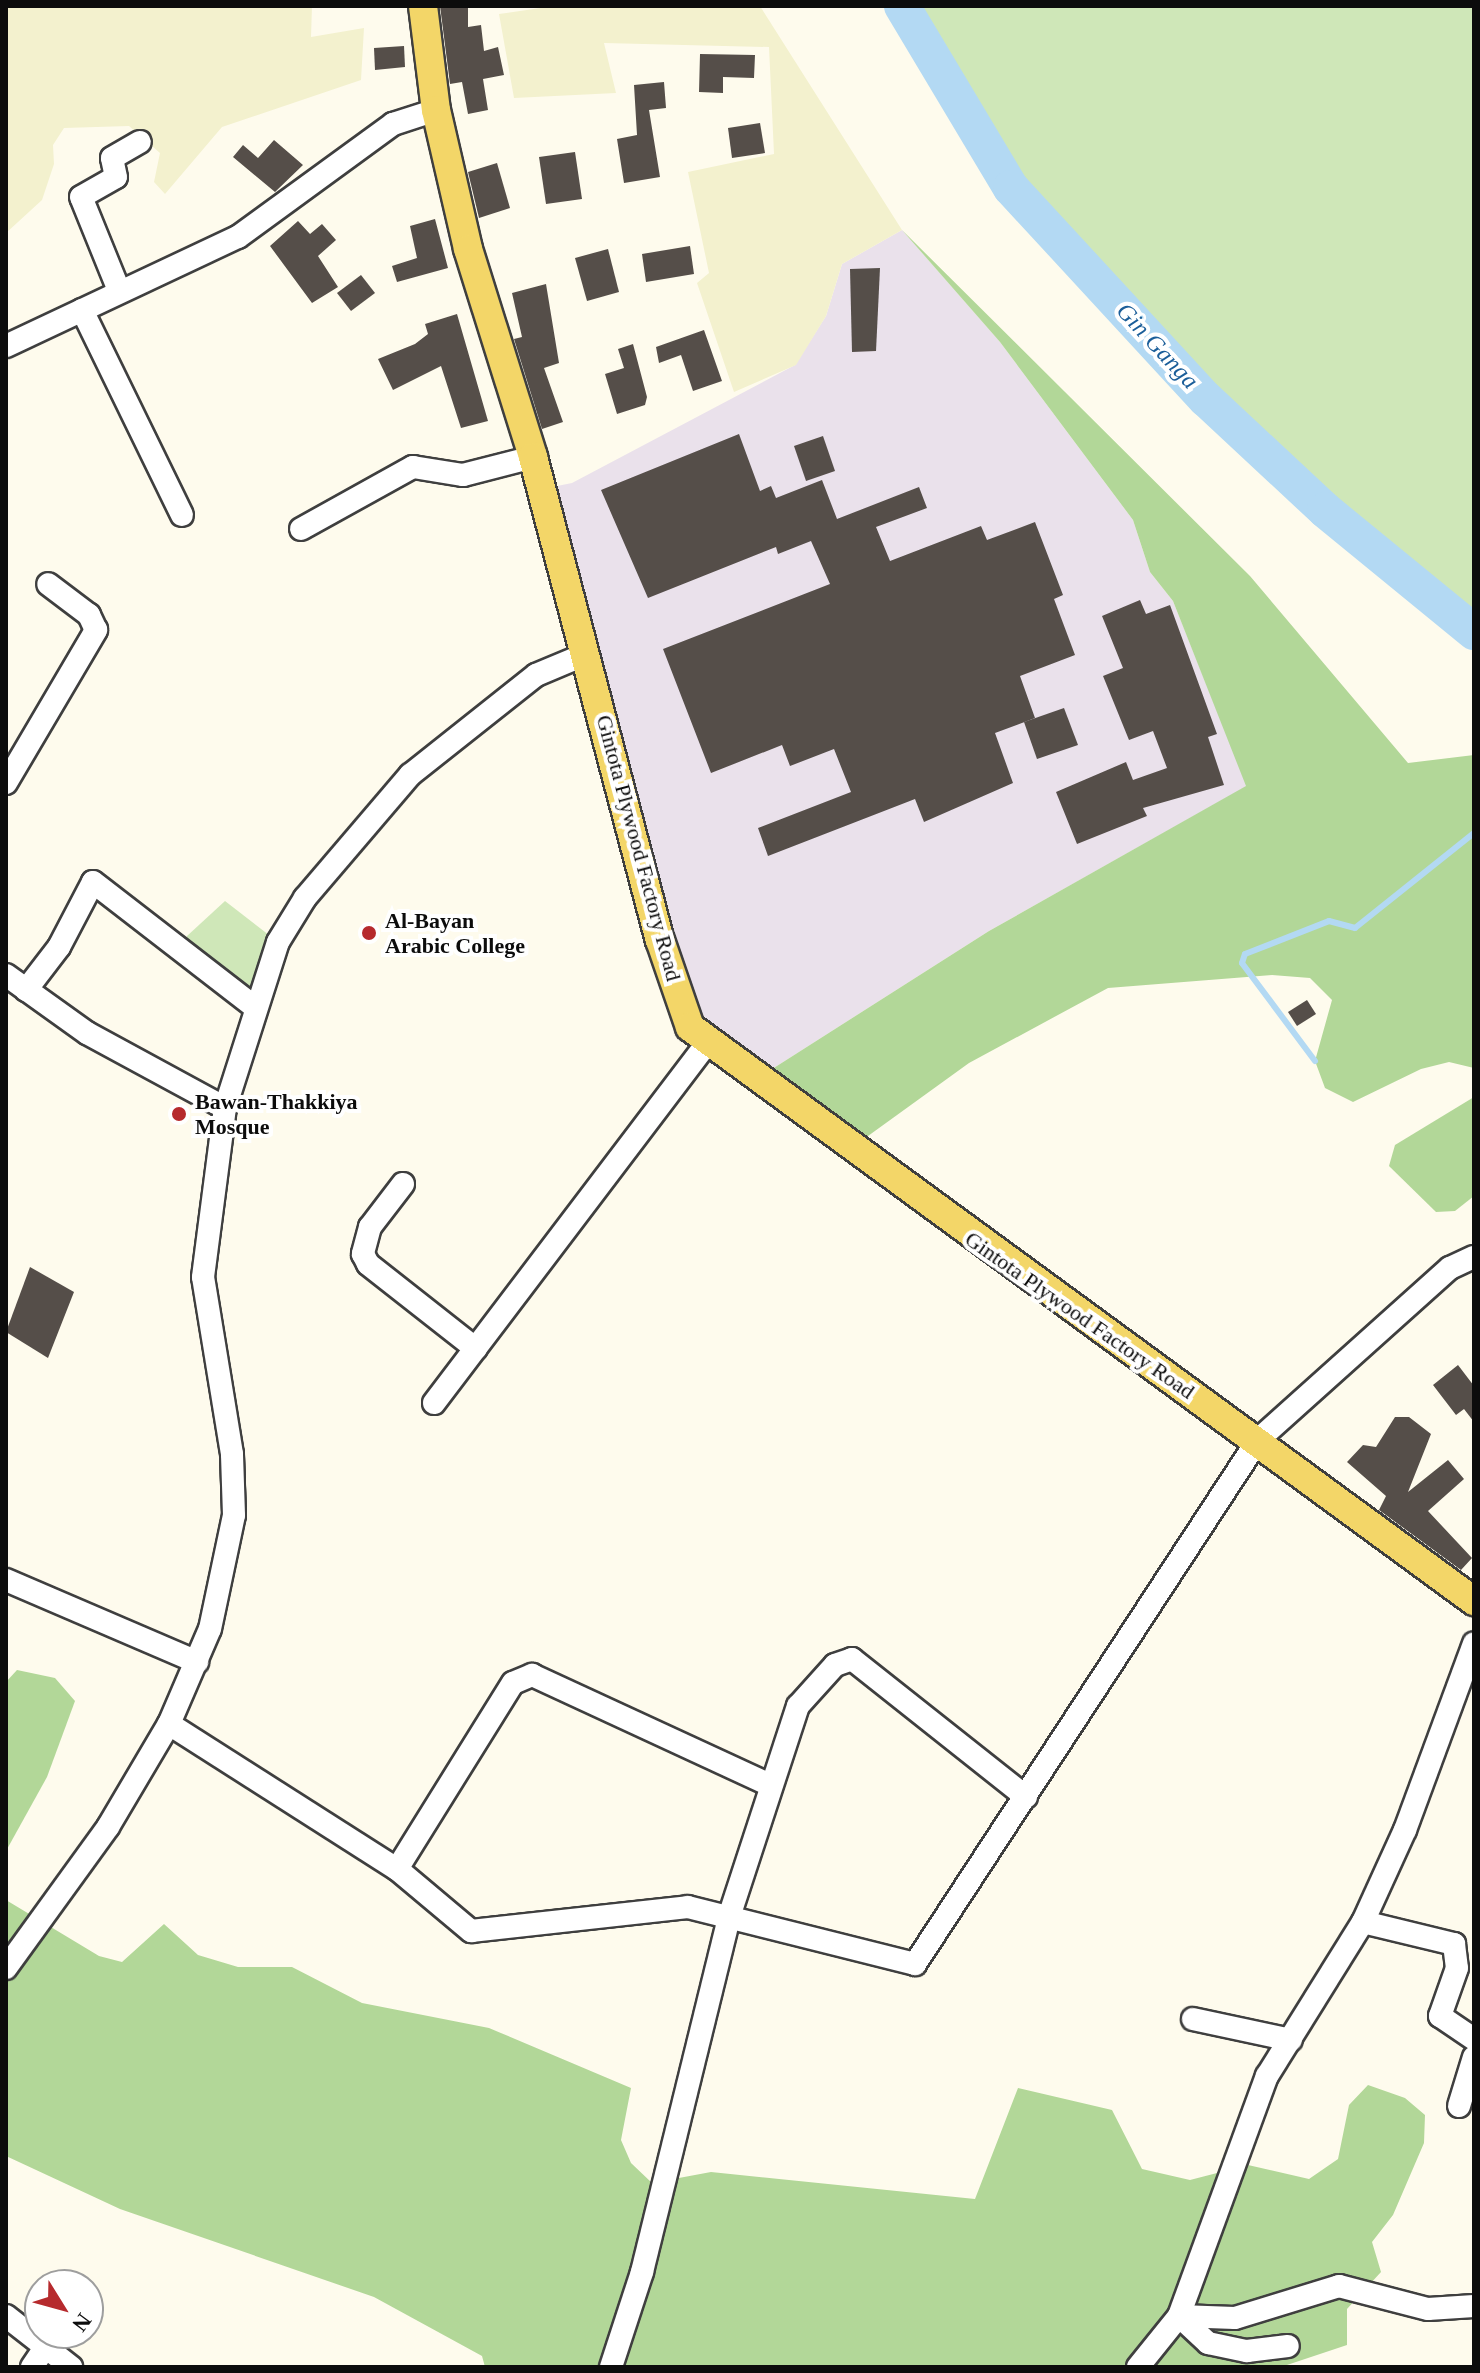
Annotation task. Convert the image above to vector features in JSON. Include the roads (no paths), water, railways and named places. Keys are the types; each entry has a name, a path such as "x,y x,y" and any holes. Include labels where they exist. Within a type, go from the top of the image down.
{"main road":[{"name":"Gintota Plywood Factory Road","path":"423,6 436,110 468,249 533,457 660,940 690,1027 707,1043 1114,1343 1258,1440 1474,1601"}],"street":[{"path":"6,346 82,310 118,288 238,237 393,124 436,110"},
{"path":"118,288 81,197 116,177 112,158 140,142"},
{"path":"82,310 182,515"},
{"path":"301,529 413,467 463,475 533,457"},
{"path":"6,783 96,630 89,615 48,584"},
{"path":"6,1968 108,1827 169,1724 210,1629 234,1515 232,1454 203,1277 225,1108 278,942 305,898 410,775 536,675 586,654"},
{"path":"26,990 59,947 93,882 256,1008"},
{"path":"6,975 87,1033 225,1108"},
{"path":"434,1403 707,1043"},
{"path":"403,1184 370,1227 363,1254 368,1264 476,1349"},
{"path":"169,1724 397,1869 471,1931 688,1907 915,1964 1258,1440 1450,1268 1474,1257"},
{"path":"6,1580 197,1662"},
{"path":"1138,2367 1179,2316 1267,2076 1363,1922 1416,1803 1474,1643"},
{"path":"611,2367 642,2272 729,1917 798,1706 835,1665 852,1659 1026,1797"},
{"path":"397,1869 513,1683 532,1675 770,1785"},
{"path":"1363,1922 1454,1944 1457,1968 1440,2016 1474,2039"},
{"path":"1193,2019 1291,2040"},
{"path":"1459,2106 1474,2057"},
{"path":"1179,2316 1235,2318 1339,2286 1428,2309 1474,2306"},
{"path":"6,2316 38,2358 71,2367"},
{"path":"1179,2316 1208,2343 1247,2351 1288,2346"}],"waterway":[{"name":"Gin Ganga","path":"902,6 1011,188 1206,399 1325,510 1474,632"},
{"path":"1315,1061 1242,963 1245,954 1329,921 1355,928 1474,833"}],"place":[{"name":"Al-Bayan Arabic College","path":"369,933"},
{"name":"Bawan-Thakkiya Mosque","path":"179,1114"}]}
